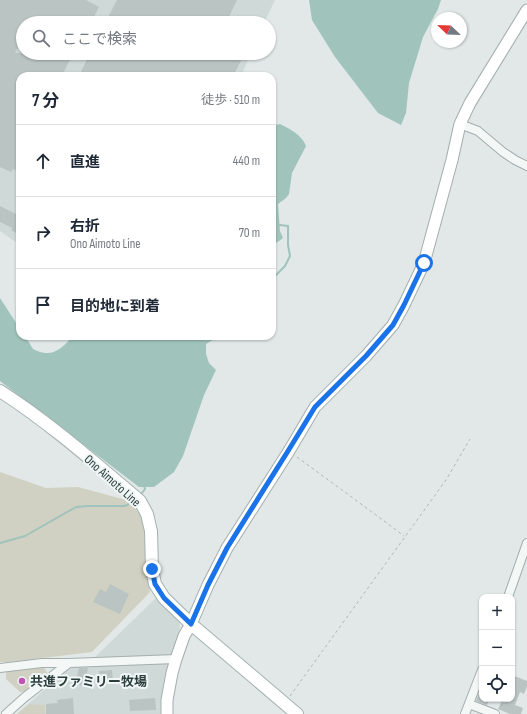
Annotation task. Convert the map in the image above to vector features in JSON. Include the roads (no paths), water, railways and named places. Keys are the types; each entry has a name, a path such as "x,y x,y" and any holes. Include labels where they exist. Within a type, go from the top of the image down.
{"main road":[{"name":"Ono Aimoto Line","path":"0,391 66,439 140,501 147,514 151,531 152,569 155,584 164,598 191,624 297,714"}],"street":[{"path":"167,714 167,700 172,673 184,636 227,548 315,407 366,356 393,325 404,305 424,263 452,160 460,124 470,102 527,10"},
{"path":"460,124 478,131 503,152 527,166"},
{"path":"509,594 527,544"},
{"path":"0,668 42,663 176,659"},
{"path":"6,714 26,696 69,663"},
{"path":"465,714 479,678"},
{"path":"469,704 495,714"}],"waterway":[{"path":"276,224 288,226 288,245 290,256 285,266 276,275"},
{"path":"142,493 145,489 144,485"},
{"path":"0,543 25,536 76,507 125,506 131,503"}],"place":[{"name":"共進ファミリー牧場","path":"22,681"}]}
